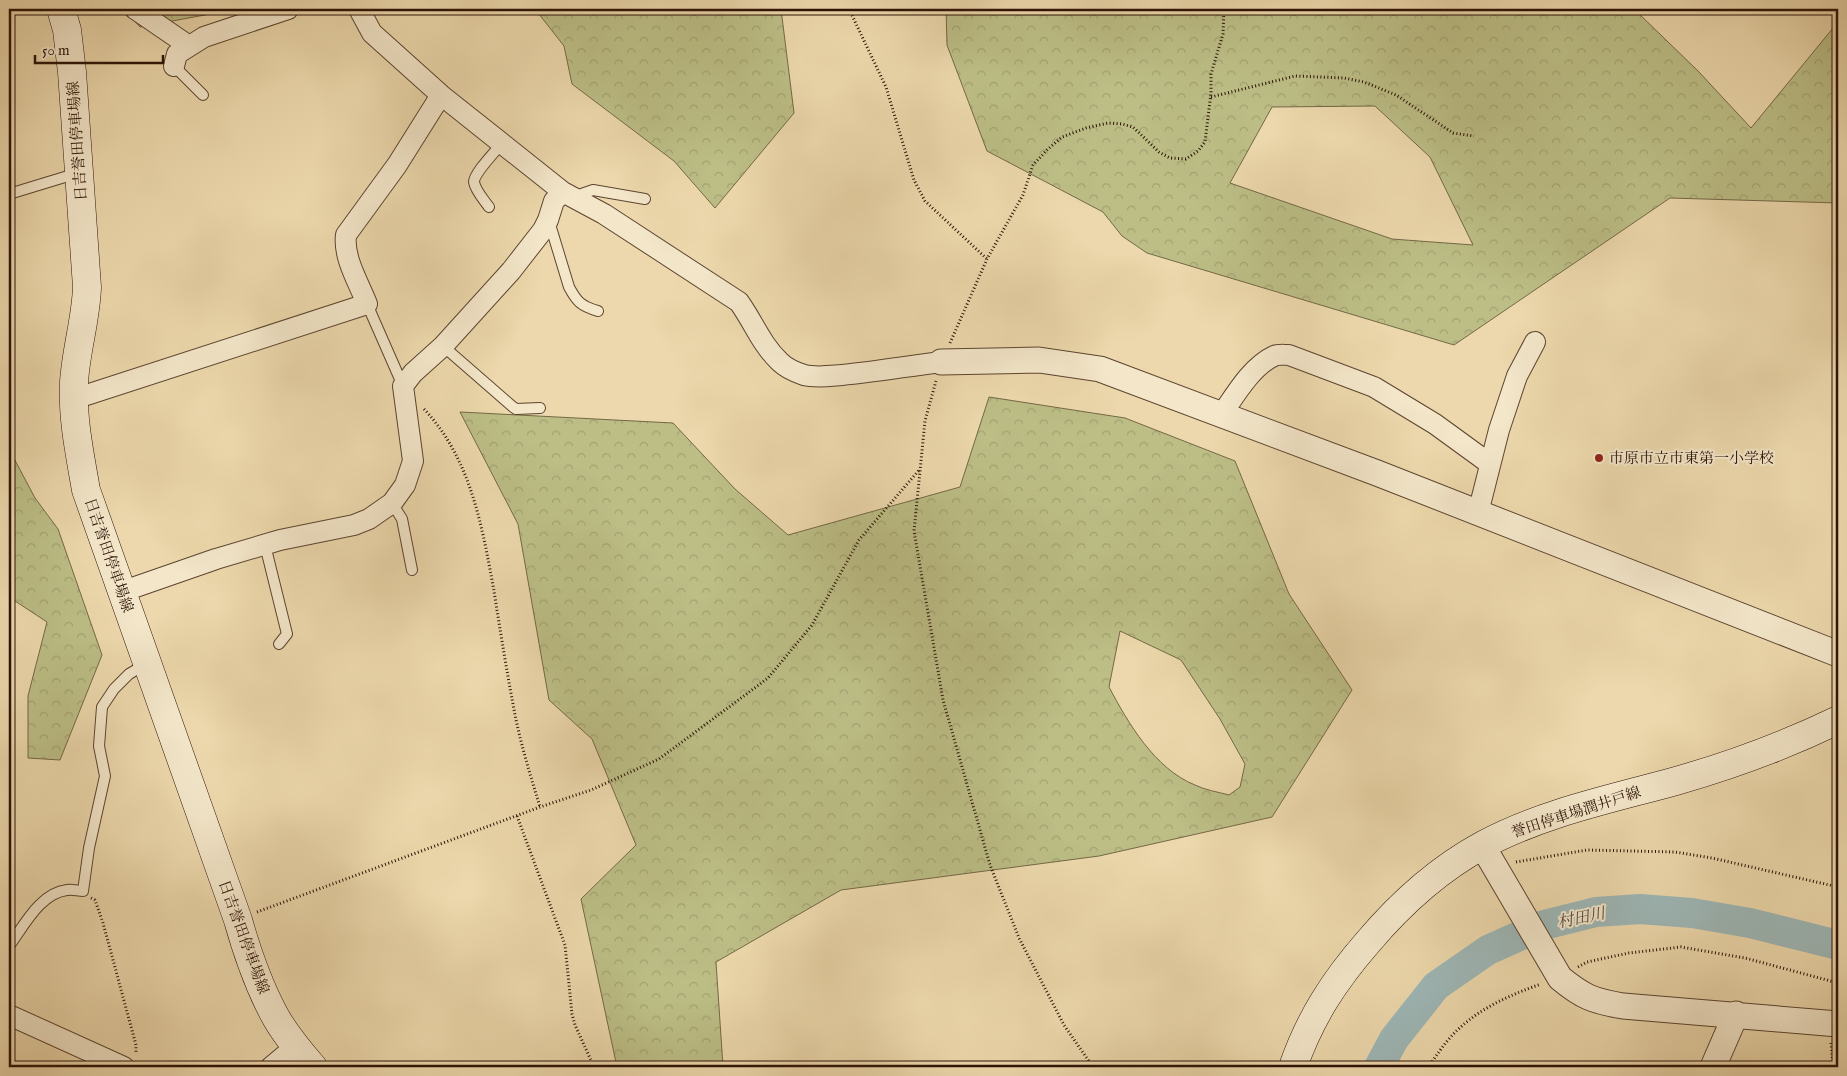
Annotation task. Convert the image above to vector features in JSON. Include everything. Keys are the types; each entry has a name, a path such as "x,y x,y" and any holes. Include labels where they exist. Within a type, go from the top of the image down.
{"main road":[{"name":"日吉誉田停車場線","path":"61,9 67,30 72,72 87,287 86,308 75,367 74,399 78,441 86,490 238,920 246,949 274,1014 295,1047 313,1067"},
{"name":"誉田停車場潤井戸線","path":"1293,1067 1300,1046 1320,1007 1348,964 1411,895 1437,874 1482,845 1533,823 1568,811 1723,767 1799,739 1838,720"}],"street":[{"path":"135,9 190,46"},
{"path":"174,66 177,54 204,37 288,9"},
{"path":"359,9 372,33 441,95 567,194 604,214 739,302 765,346 781,364 791,370 805,375 820,377 941,362 1039,360 1100,369 1222,414 1838,654"},
{"path":"74,399 367,304 348,254 345,244 346,235 397,165 441,95"},
{"path":"121,592 264,545 354,525 369,519 392,502 406,484 413,462 403,386 413,373 443,346 511,271 543,230 554,200 567,194"},
{"path":"1478,513 1499,430 1516,376 1535,342"},
{"path":"1222,414 1242,384 1266,361 1276,355 1289,355 1374,387 1435,424 1490,464"},
{"path":"1482,845 1508,871 1560,978 1578,993 1602,1003 1623,1006 1838,1024"},
{"path":"1713,1067 1736,1014"},
{"path":"9,1015 129,1063"},
{"path":"271,1067 295,1047"}],"lane":[{"path":"174,66 203,95"},
{"path":"489,207 474,181 502,143"},
{"path":"9,194 79,173"},
{"path":"567,194 593,190 645,199"},
{"path":"548,220 569,287 583,307 598,310"},
{"path":"367,304 403,386"},
{"path":"443,346 516,409 540,408"},
{"path":"392,502 402,519 412,570"},
{"path":"264,545 288,634 278,644"},
{"path":"9,946 42,902 55,893 68,889 83,891 89,848 105,776 99,746 102,707 114,689 129,674 146,663"}],"path":[{"path":"849,9 886,87 914,180 920,193 925,201 987,259"},
{"path":"1093,1067 1064,1025 1019,938 990,865 943,700 914,531 925,421 941,362 987,259 1023,195 1033,165 1046,150 1062,137 1086,128 1108,123 1132,127 1159,152 1170,158 1186,159 1198,151 1205,142 1211,98 1211,74 1223,34 1224,9"},
{"path":"1211,98 1295,76 1344,78 1364,82 1396,95 1453,133 1474,136"},
{"path":"403,386 445,435 458,457 472,490 484,538 514,707 540,807"},
{"path":"238,920 540,807 592,790 659,759 768,678 812,625 859,540 920,469"},
{"path":"517,816 566,945 573,1019 594,1067"},
{"path":"1508,871 1587,850 1675,852 1712,858 1838,887"},
{"path":"83,891 94,900 103,923 136,1045 129,1063"},
{"path":"1428,1067 1449,1038 1479,1012 1514,994 1560,978 1587,962 1629,953 1681,947 1745,958 1838,983"}],"green space":[{"path":"124,9 227,9 221,12 140,27"},
{"path":"535,9 781,9 794,113 715,208 674,161 572,84 564,46"},
{"path":"946,9 1634,9 1698,71 1751,128 1838,22 1838,203 1670,198 1454,345 1147,253 1122,236 1103,212 987,151 947,45","holes":["1375,106 1430,157 1473,245 1392,239 1230,183 1272,107"]},
{"path":"989,397 1125,418 1235,461 1289,594 1352,690 1272,817 1099,856 841,890 716,962 723,1067 617,1067 581,899 636,845 592,739 549,700 518,524 460,412 673,423 735,489 788,535 960,487","holes":["1120,631 1181,660 1220,719 1245,764 1240,787 1229,795 1199,787 1167,768 1144,744 1109,687"]},
{"path":"9,449 35,498 58,529 102,655 60,760 28,758 28,696 47,622 9,597"}],"waterway":[{"name":"村田川","path":"1379,1067 1394,1039 1436,986 1488,950 1544,925 1596,912 1640,909 1692,913 1750,923 1838,945"}],"place":[{"name":"市原市立市東第一小学校","path":"1599,458"}]}
